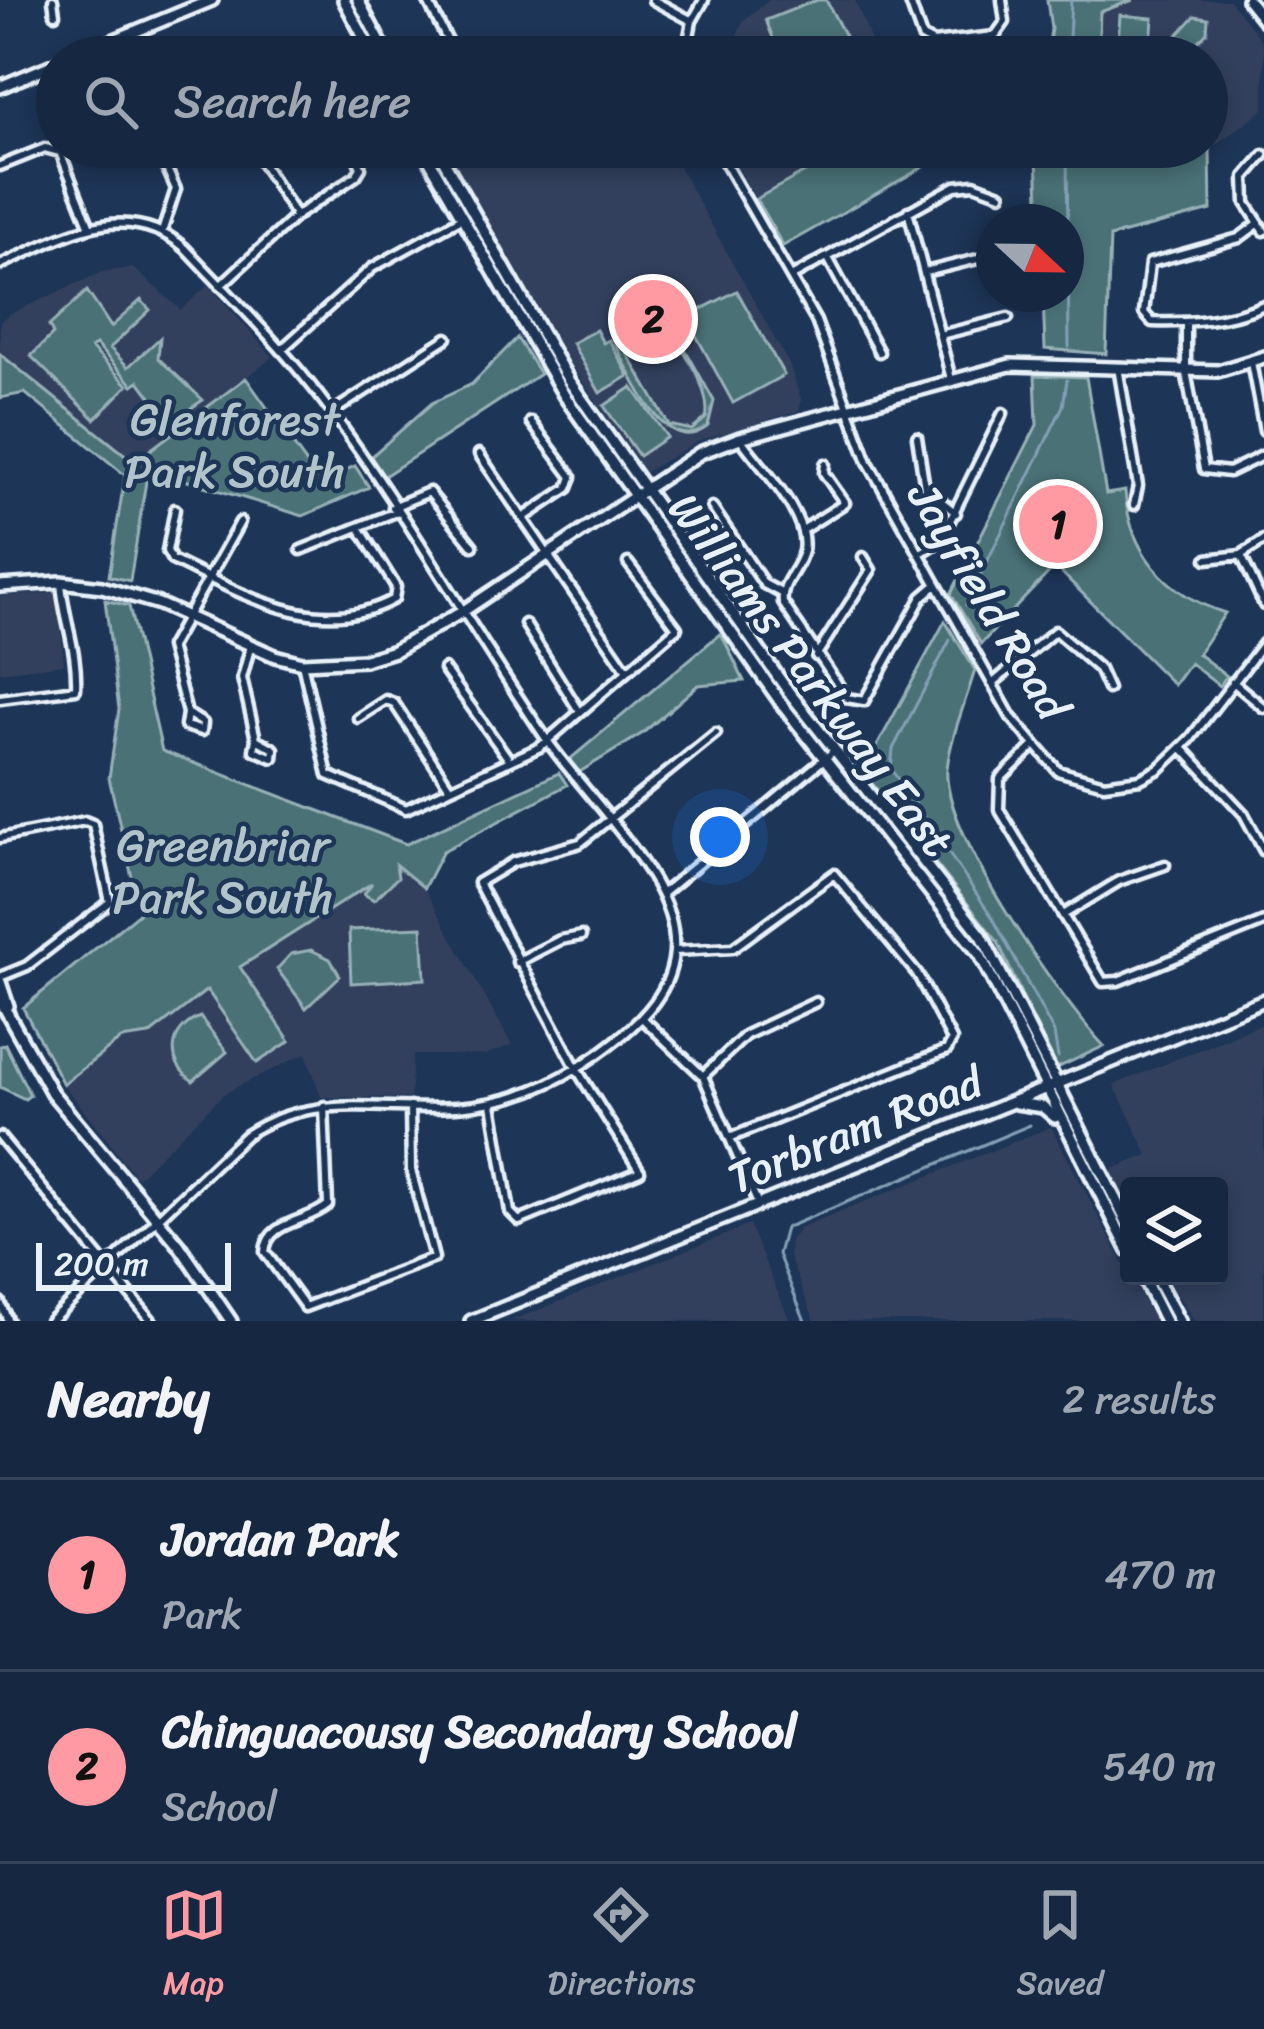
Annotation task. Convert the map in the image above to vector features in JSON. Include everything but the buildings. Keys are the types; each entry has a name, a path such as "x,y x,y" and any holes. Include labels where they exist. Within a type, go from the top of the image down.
{"main road":[{"path":"124,36 212,0"},
{"path":"344,0 363,36"},
{"path":"358,0 377,36"},
{"path":"1248,0 1264,20"},
{"path":"0,87 36,72"},
{"name":"Williams Parkway East","path":"435,168 538,354 835,750 982,936 1050,1087 1062,1125 1120,1235"},
{"name":"Williams Parkway East","path":"445,168 465,216"},
{"path":"0,586 61,582 118,590 184,614 250,648 302,663 365,660 394,651 462,612 700,453 740,438 951,379 1032,363 1186,371 1264,357"},
{"name":"Williams Parkway East","path":"642,493 825,760 980,955 1120,1210"},
{"path":"0,979 15,1029"},
{"path":"0,1000 65,1110 159,1222 231,1321"},
{"name":"Torbram Road","path":"471,1321 1264,1000"},
{"path":"1011,1103 1043,1106 1062,1125"},
{"path":"1147,1285 1165,1321"},
{"path":"1160,1285 1178,1321"}],"street":[{"path":"53,0 55,14"},
{"path":"427,0 445,36"},
{"path":"652,0 692,21"},
{"path":"689,36 704,0"},
{"path":"909,0 922,36"},
{"path":"995,36 1005,22 1002,0"},
{"path":"0,166 36,152"},
{"path":"1264,155 1245,177 1246,203 1261,227 1239,238 1150,263 1146,319 1223,319 1264,305"},
{"path":"66,168 90,227"},
{"path":"163,229 176,189 166,168"},
{"path":"265,168 296,216"},
{"path":"220,286 296,216 361,168"},
{"name":"Jayfield Road","path":"728,168 830,351 868,462 992,683 1033,747 1058,770 1104,784 1140,779 1182,748 1264,643"},
{"path":"791,278 964,184 1001,194"},
{"path":"908,211 951,379"},
{"path":"281,350 372,268 465,216"},
{"path":"0,265 90,227 119,222 163,229 220,286 281,350 331,413 547,740 663,892 675,951 663,989 643,1018 536,1091 492,1102 324,1106 278,1116 245,1135 50,1321"},
{"path":"828,258 879,352"},
{"path":"925,272 976,259"},
{"path":"857,310 870,303"},
{"path":"940,334 1008,318"},
{"path":"1186,322 1186,371 1207,474 1229,472 1264,455"},
{"path":"331,413 447,338"},
{"path":"1251,362 1264,431"},
{"path":"1118,367 1138,486 1134,505"},
{"path":"919,554 940,541 1003,413"},
{"path":"523,518 568,488 572,477 531,422"},
{"path":"917,437 925,488 956,513"},
{"path":"740,438 804,529 803,553 782,592 788,617 847,698 864,700 922,597 936,585"},
{"path":"479,454 627,670"},
{"path":"804,529 845,503 824,473 825,464"},
{"path":"301,550 360,529 423,490 473,546"},
{"path":"712,507 764,584 782,592"},
{"path":"175,509 168,556 272,606 316,616 394,599 396,587 360,529"},
{"path":"188,713 170,647 184,614 240,522"},
{"path":"1207,559 1241,555 1264,540"},
{"path":"1241,555 1264,605"},
{"path":"817,656 871,570 863,557"},
{"path":"302,663 333,781 406,809 547,740 676,628 628,563"},
{"path":"0,699 76,689 71,620 63,607 61,582"},
{"path":"525,624 578,709"},
{"path":"992,683 1055,631 1100,669 1108,689"},
{"path":"250,648 242,671 256,739"},
{"path":"444,669 510,760"},
{"path":"1233,682 1264,708"},
{"path":"358,718 386,700 394,703 450,788"},
{"path":"492,1102 510,1211 519,1221 635,1176 640,1165 576,1068 478,883 513,862 580,843 716,733"},
{"path":"1033,747 1000,779 999,809 1103,982 1111,983 1264,922"},
{"path":"1182,748 1244,814 1264,851"},
{"path":"663,892 835,750"},
{"path":"0,838 85,820 93,824 110,902 27,966 0,979"},
{"path":"1066,914 1119,880 1165,865"},
{"path":"675,951 733,948 834,874 918,975 952,1040 947,1050 732,1137"},
{"path":"518,962 560,940 581,936"},
{"path":"703,1076 746,1034 816,1002"},
{"path":"643,1018 703,1076 758,1204"},
{"path":"324,1106 328,1205 272,1232 266,1241 265,1252 305,1307 434,1258 411,1170 410,1107"},
{"path":"0,1137 152,1321"},
{"path":"0,1302 8,1321"}],"shaded area":[{"path":"769,0 855,0 869,36 737,36 743,22"},
{"path":"1133,0 1229,0 1264,43 1264,109 1228,136 1228,36 1099,36 1100,12"},
{"path":"458,168 680,168 789,364 801,399 799,411 701,440 645,472 557,344"},
{"path":"738,168 813,168 756,199"},
{"path":"133,268 181,310 208,285 273,357 134,462 0,354 0,322 10,314 102,272"},
{"path":"57,593 64,664 0,672 0,596"},
{"path":"396,865 424,888 512,1045 485,1055 413,1055 410,1098 321,1097 306,1053 225,1093 137,1178 63,1084 121,1039 149,1035 225,976"},
{"path":"1264,1023 1264,1321 1194,1321 1172,1285 1228,1285 1228,1177 1120,1177 1120,1192 1110,1170 1148,1155 1114,1085"},
{"path":"1051,1127 1120,1257 1120,1285 1135,1285 1154,1321 815,1321 789,1257 790,1240 801,1227"},
{"path":"749,1225 790,1321 511,1321"}],"green space":[{"path":"826,0 845,36 772,36 766,20"},
{"path":"1047,0 1133,0 1100,12 1099,36 1050,36"},
{"path":"1120,15 1153,18 1152,36 1118,36"},
{"path":"1195,16 1208,18 1203,36 1176,36"},
{"path":"812,168 922,168 783,246 756,199"},
{"path":"1037,168 1210,168 1211,210 1110,237 1106,354 1045,349 1044,312 1084,312 1084,204 1039,204"},
{"path":"87,291 111,327 141,300 150,310 110,348 128,367 160,338 158,358 203,400 170,422 139,381 133,385 96,345 91,348 128,385 95,419 31,356 53,334 49,326"},
{"path":"737,291 784,375 733,403 686,317"},
{"path":"660,304 714,401 708,426 691,434 676,431 661,421 648,405 610,333 614,330 622,342 633,323 661,319","holes":["656,323 692,366 704,394 706,418 692,430 669,425 627,353 633,329"]},
{"path":"596,330 603,343 609,340 629,376 600,393 572,343"},
{"path":"517,338 540,374 380,479 367,460 432,403 472,384"},
{"name":"Glenforest Park South","path":"0,354 134,462 246,378 320,482 355,466 369,487 303,516 148,469 130,581 109,576 125,475 25,393 0,398"},
{"path":"1035,375 1086,377 1106,494 1125,491 1134,533 1168,582 1225,613 1198,654 1227,676 1219,686 1190,663 1174,685 1055,566 981,644 951,594 1037,425"},
{"path":"632,387 667,437 639,456 604,406"},
{"name":"Greenbriar Park South","path":"105,600 129,606 162,751 406,844 559,773 567,785 443,851 424,888 396,865 398,877 374,900 364,894 372,883 240,967 290,1041 257,1063 207,990 149,1035 121,1039 63,1084 23,1008 140,912 109,778 119,709"},
{"path":"945,621 975,670 947,768 950,796 963,831 1033,954 1104,1046 1059,1067 1054,1068 998,942 863,772"},
{"path":"721,633 744,681 698,685 643,733 578,773 569,760"},
{"path":"422,927 425,979 351,983 349,930"},
{"path":"311,950 330,959 340,976 306,1008 277,969 291,954"},
{"path":"200,1017 227,1052 193,1081 178,1065 174,1046 182,1029"},
{"path":"5,1044 30,1095 25,1099 0,1087 0,1046"}],"waterway":[{"path":"1069,36 1071,0"},
{"path":"1067,168 1069,347"},
{"path":"966,605 1063,406 1067,380"},
{"path":"950,640 893,749 891,769 993,918 1054,1033 1058,1057"},
{"path":"805,1321 778,1254 785,1228 1030,1125"}],"place":[{"name":"Chinguacousy Secondary School","path":"653,319"},
{"name":"Jordan Park","path":"1058,524"}]}
